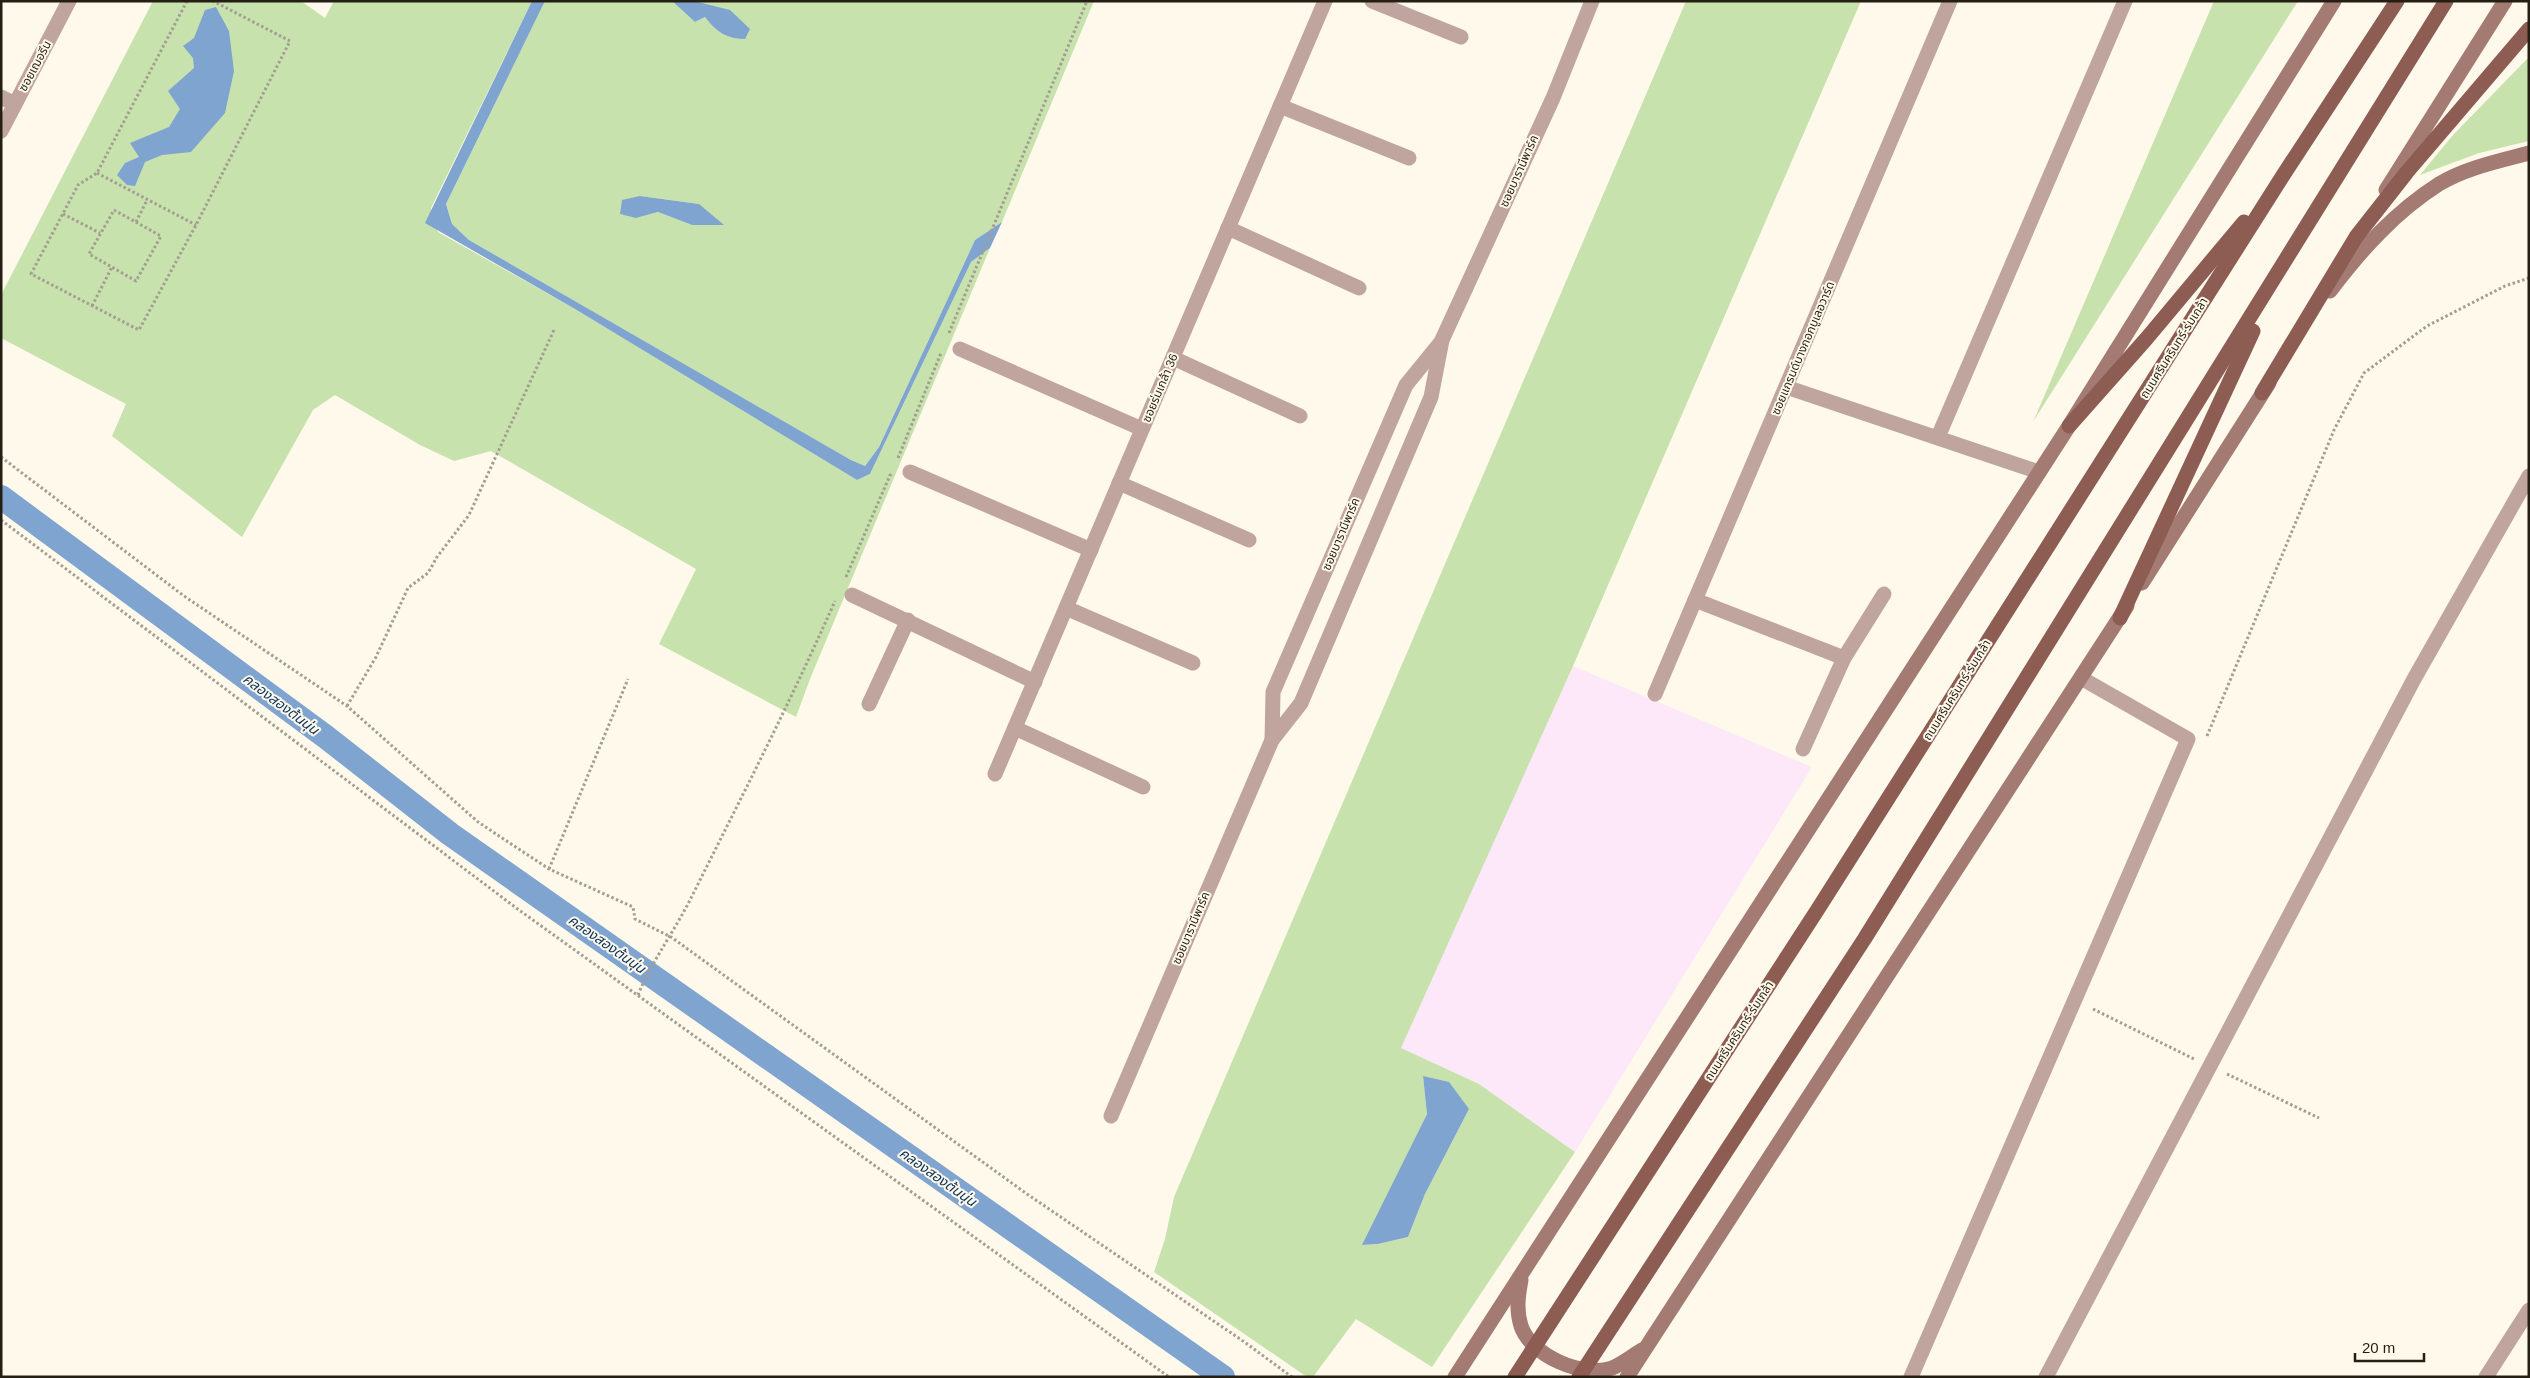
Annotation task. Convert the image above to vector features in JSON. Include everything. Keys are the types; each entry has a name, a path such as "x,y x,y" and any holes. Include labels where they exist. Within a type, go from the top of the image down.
{"main road":[{"path":"1455,1377 2069,426 2334,1"},
{"name":"ถนนศรีนครินทร์-ร่มเกล้า","path":"1515,1377 1818,910 2282,177 2397,1"},
{"path":"1579,1377 1865,938 2280,272 2446,1"},
{"path":"2262,393 2356,237 2505,1"},
{"path":"2356,237 2426,149 2529,29"},
{"path":"1627,1377 2120,618 2262,393 2330,290 2377,234 2406,208 2440,184 2488,164 2529,153"},
{"path":"2069,426 2147,338 2282,177"},
{"path":"2120,618 2280,272"},
{"path":"1521,1275 1517,1307 1522,1328 1532,1344 1548,1355 1566,1365 1588,1372 1612,1368 1645,1348"}],"street":[{"name":"ซอยเฌอรีน","path":"1,131 69,1"},
{"name":"ซอยร่มเกล้า 36","path":"995,774 1325,1"},
{"path":"1372,1 1461,37"},
{"name":"ซอยบารานีพาร์ค","path":"1111,1116 1272,740 1301,703 1431,397 1442,340 1553,98 1592,1"},
{"name":"ซอยแกรนด์บางกอกบูเลอวาร์ด","path":"1655,694 1950,1"},
{"path":"1938,437 2126,1"},
{"path":"1,97 15,104"},
{"path":"1280,106 1409,158"},
{"path":"1228,228 1359,288"},
{"name":"ซอยบารานีพาร์ค","path":"1272,740 1273,692 1406,385 1442,340"},
{"path":"960,349 1142,429"},
{"path":"1173,358 1300,416"},
{"path":"1786,387 2039,472"},
{"path":"910,472 1091,550"},
{"path":"2046,1377 2414,679 2529,476"},
{"path":"1119,483 1248,540"},
{"path":"1803,749 1844,658 1884,594"},
{"path":"852,596 908,620 1035,682"},
{"path":"1695,600 1844,658"},
{"path":"1066,608 1193,664"},
{"path":"869,704 908,620"},
{"path":"1912,1377 2188,738 2081,678"},
{"path":"1015,728 1143,787"},
{"path":"2486,1377 2529,1310"}],"path":[{"path":"187,1 97,173 78,185 32,274 138,330 196,225 290,42 213,1"},
{"path":"946,342 1087,1"},
{"path":"97,173 196,225"},
{"path":"136,222 147,200"},
{"path":"114,210 161,236 136,281 89,254 100,233 114,210"},
{"path":"63,214 100,233"},
{"path":"92,306 112,267"},
{"path":"2204,744 2334,430 2364,373 2427,326 2505,286 2529,278"},
{"path":"346,706 376,657 408,588 428,573 437,556 469,515 554,330"},
{"path":"896,461 942,351"},
{"path":"1,457 184,596 346,706 478,822 548,869 633,906 635,919 672,936 1027,1194 1243,1341 1292,1377"},
{"path":"844,582 893,470"},
{"path":"1,520 519,910 1169,1377"},
{"path":"638,995 645,979 672,936 802,676 836,599"},
{"path":"548,869 628,679"},
{"path":"2096,1001 2092,1011 2319,1118"}],"shaded area":[{"path":"1573,666 1812,767 1575,1152 1479,1084 1400,1048"}],"green space":[{"path":"153,1 301,1 325,18 334,1 532,1 431,208 438,232 575,309 857,480 870,474 971,262 990,248 810,679 796,717 659,644 696,569 491,451 454,461 420,445 335,395 313,410 242,537 112,436 126,404 1,338 1,295"},
{"path":"545,1 672,1 695,22 705,17 722,34 733,38 745,39 694,1 1094,1 1002,222 975,240 879,447 865,466 851,460 469,240 452,224 446,204","holes":["640,196 699,204 692,225 658,212 636,218"]},
{"path":"1686,1 1861,1 1573,666 1401,1048 1479,1084 1575,1152 1432,1367 1356,1319 1313,1377 1307,1377 1154,1272 1165,1239 1174,1197","holes":["1423,1076 1469,1109 1425,1194 1408,1237 1378,1244 1363,1245 1427,1114"]},
{"path":"2214,1 2298,1 2033,422"},
{"path":"2529,57 2529,141 2479,153 2420,175 2453,135"}],"water":[{"path":"532,1 545,1 446,204 452,224 469,240 851,460 865,466 879,447 975,240 1002,222 990,248 971,262 870,474 857,480 575,309 425,223"},
{"path":"672,1 694,1 730,10 750,29 745,39 727,36 713,27 705,17 695,22"},
{"path":"216,7 229,31 234,71 225,113 191,152 162,155 145,162 135,186 127,185 117,175 125,163 139,157 130,143 169,127 180,109 168,91 194,68 193,58 183,46 194,38 205,10"},
{"path":"640,196 699,204 724,225 692,225 658,212 636,218 620,214 622,200"},
{"path":"1423,1076 1449,1082 1469,1109 1425,1194 1408,1237 1378,1244 1362,1245 1427,1114"}],"waterway":[{"name":"คลองสองต้นนุ่น","path":"1,497 326,737 450,834 1223,1377"}]}
